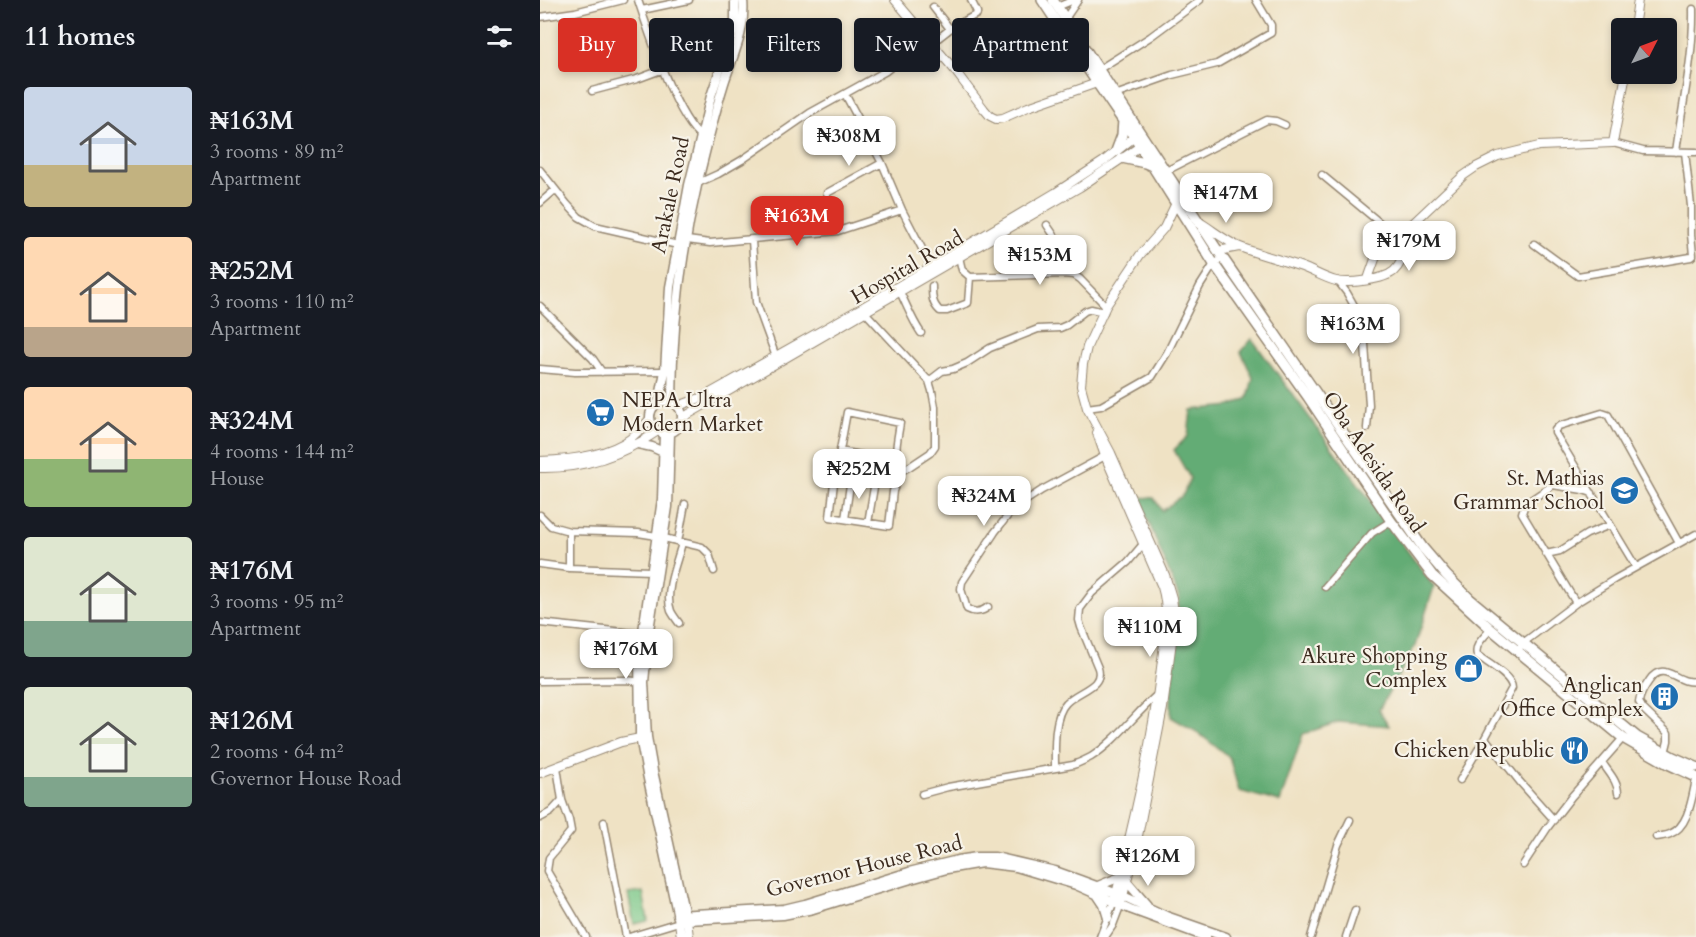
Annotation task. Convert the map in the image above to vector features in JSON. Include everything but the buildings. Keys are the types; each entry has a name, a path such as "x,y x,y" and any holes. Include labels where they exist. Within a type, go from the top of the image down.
{"main road":[{"name":"Arakale Road","path":"675,404 672,364 679,281 714,85 735,25 737,14 735,0"},
{"name":"Arakale Road","path":"659,403 665,371 670,286 689,185 738,46 744,14 743,0"},
{"name":"Oba Adesida Road","path":"1042,0 1096,83 1137,135"},
{"name":"Oba Adesida Road","path":"1055,4 1064,18"},
{"name":"Oba Adesida Road","path":"1089,56 1115,95 1143,144 1166,171 1220,255 1423,548 1470,599 1623,738 1696,778"},
{"path":"1123,120 1119,155 1154,167"},
{"name":"Oba Adesida Road","path":"1143,144 1154,167 1214,264 1391,521 1432,575 1491,629 1520,646 1637,737 1696,767"},
{"path":"666,401 675,404 682,418 676,430 664,432 653,426 651,413 654,407 666,401"},
{"path":"641,682 660,537 664,432"},
{"path":"664,432 668,507 651,571 642,634 643,737 682,918"},
{"path":"638,444 663,452"},
{"name":"Governor House Road","path":"682,918 783,915 813,909 911,879 974,863 1016,867 1097,890 1206,937"},
{"path":"1108,918 1097,890 1124,880 1149,908"},
{"name":"Governor House Road","path":"1119,899 1226,937"}],"street":[{"path":"540,17 575,12 623,0"},
{"path":"638,0 649,29"},
{"path":"642,10 689,0"},
{"path":"895,0 911,18"},
{"path":"940,34 977,13 971,0"},
{"path":"1055,4 1076,0"},
{"path":"1066,18 1076,0"},
{"path":"1098,70 1150,37 1200,0"},
{"path":"1115,95 1172,75 1217,64 1271,33 1271,25 1256,0"},
{"path":"1635,18 1638,0"},
{"path":"933,8 950,29"},
{"path":"1676,152 1688,74 1693,9"},
{"path":"940,52 984,109 996,119 1096,83"},
{"path":"592,91 656,72"},
{"path":"665,72 691,128 705,139"},
{"path":"698,183 742,160 810,113 884,72"},
{"path":"1613,143 1624,84"},
{"path":"845,94 882,163 902,210 931,266"},
{"path":"1166,171 1267,120 1285,125"},
{"name":"Hospital Road","path":"682,418 1080,187 1119,155 1137,135"},
{"path":"1368,279 1382,241 1391,232 1408,228 1463,176 1498,156 1539,146 1613,143 1643,151 1696,152"},
{"name":"Hospital Road","path":"675,404 703,397 776,357 1096,167 1143,144"},
{"path":"1534,244 1578,276 1689,258 1693,255 1690,234 1694,206 1685,152"},
{"path":"827,193 882,163"},
{"path":"540,170 579,216 595,226 678,245"},
{"path":"1322,175 1391,232"},
{"path":"540,203 555,190"},
{"path":"1124,880 1158,694 1165,643 1166,614 1164,596 1144,543 1105,456 1087,408 1082,386 1083,364 1087,347 1105,309 1140,255 1164,228 1176,203"},
{"path":"687,240 710,243 838,231 902,210"},
{"path":"1200,222 1239,247 1338,281 1368,279 1389,274 1397,268 1403,253 1408,228"},
{"path":"1047,225 1068,256 1074,275 1105,309"},
{"path":"752,240 756,302 776,357"},
{"path":"1087,408 1101,406 1147,380 1156,372 1200,286 1214,264 1220,255 1239,247"},
{"path":"959,257 963,270 970,277 1074,275"},
{"path":"932,286 935,307 940,311 947,311 968,303 970,277"},
{"path":"1338,281 1361,318 1365,344 1367,428"},
{"path":"900,292 921,333"},
{"path":"540,306 593,359 602,372"},
{"path":"929,381 942,371 967,363 990,348 1038,329 1060,328 1085,311 1105,309"},
{"path":"865,312 929,381 935,407 935,446 930,453 901,471 896,484 889,526 830,517 847,412 900,423 896,455 901,471"},
{"path":"540,369 575,372 665,371"},
{"path":"1094,423 1101,406"},
{"path":"1636,567 1555,430 1559,426 1605,413 1612,420 1679,543"},
{"path":"540,460 565,460 609,450 629,440 651,419"},
{"path":"1094,423 1111,453 1165,575 1174,612 1163,708 1141,820 1113,925 1105,937"},
{"path":"540,468 566,467 612,456 664,432"},
{"path":"840,451 897,462"},
{"path":"988,607 978,612 967,609 961,589 962,582 1002,523 1013,509 1027,499 1105,456"},
{"path":"835,476 896,484"},
{"path":"845,519 851,478"},
{"path":"868,523 875,481"},
{"path":"1576,603 1521,513 1523,507 1552,485 1593,494"},
{"path":"679,623 671,613 669,596 685,504"},
{"path":"540,515 550,526 569,531 626,532 702,547 709,554 714,571"},
{"path":"1325,587 1372,533 1391,521"},
{"path":"1546,554 1560,551 1587,534 1610,525"},
{"path":"569,531 569,568"},
{"path":"1520,646 1576,603 1696,534"},
{"path":"1055,768 1055,736 1062,708 1100,679 1078,620 1080,609 1092,593 1128,562 1144,543"},
{"path":"1552,564 1560,551"},
{"path":"540,564 569,568 651,571"},
{"path":"540,623 642,634"},
{"path":"1460,780 1512,688 1508,677 1477,655 1475,651 1491,629"},
{"path":"1665,753 1668,733 1643,709 1639,702 1641,692 1657,672 1663,671 1688,682 1696,681"},
{"path":"540,681 627,680 641,682"},
{"path":"922,794 948,787 1073,765 1090,757 1114,738 1158,694"},
{"path":"540,773 621,742 643,737"},
{"path":"1485,738 1554,820"},
{"path":"1523,865 1572,796 1623,738"},
{"path":"1602,762 1615,780 1618,793"},
{"path":"557,767 562,800 571,831 552,854 547,864 547,871 586,937"},
{"path":"1656,837 1677,831 1690,807 1696,778"},
{"path":"540,818 552,812 562,800"},
{"path":"1311,937 1335,852 1350,820"},
{"path":"604,822 628,937 682,918"},
{"path":"540,876 547,871"},
{"path":"1100,937 1119,899"},
{"path":"1346,937 1355,910"},
{"path":"681,937 682,918"},
{"path":"682,918 689,937"}],"green space":[{"path":"1252,339 1434,587 1415,646 1379,710 1389,726 1338,722 1303,734 1280,802 1239,791 1229,757 1197,732 1171,717 1171,687 1179,597 1145,513 1136,497 1154,498 1162,511 1183,495 1190,478 1174,450 1188,436 1191,410 1231,406 1248,398 1253,378 1241,352"},
{"path":"643,892 648,921 634,924 628,894"}],"place":[{"name":"NEPA Ultra Modern Market","path":"601,412"},
{"name":"St. Mathias Grammar School","path":"1625,490"},
{"name":"Akure Shopping Complex","path":"1468,668"},
{"name":"Anglican Office Complex","path":"1664,697"},
{"name":"Chicken Republic","path":"1575,750"}]}
